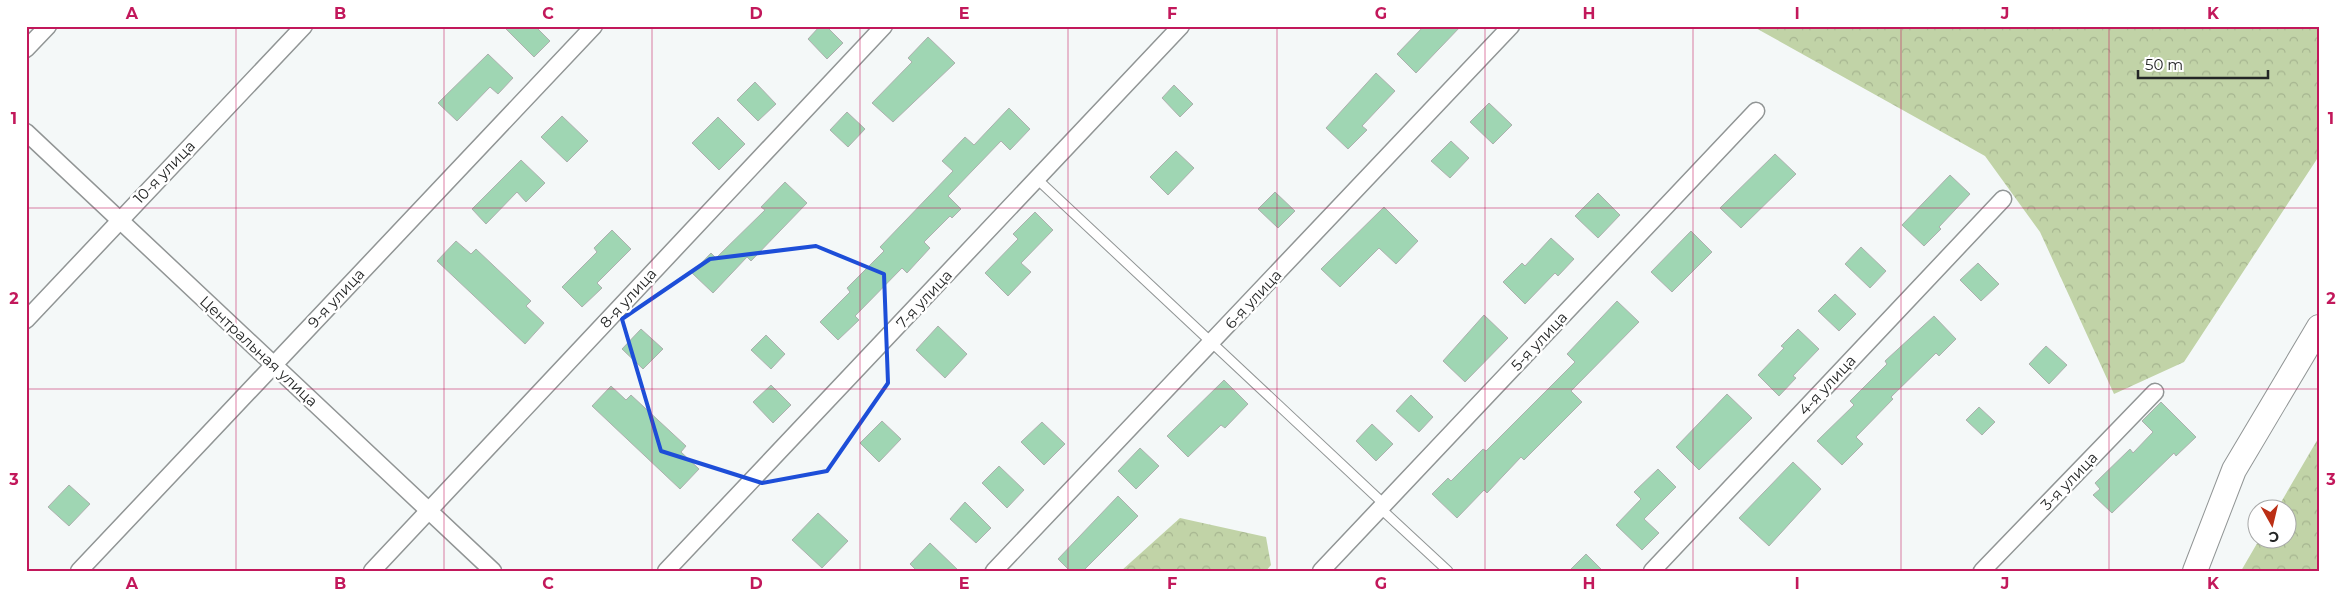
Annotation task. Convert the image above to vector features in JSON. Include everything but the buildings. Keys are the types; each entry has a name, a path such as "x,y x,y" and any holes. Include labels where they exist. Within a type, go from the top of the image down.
{"street":[{"path":"26,49 48,26"},
{"name":"10-я улица","path":"26,320 304,26"},
{"name":"9-я улица","path":"79,571 594,26"},
{"name":"8-я улица","path":"372,571 884,26"},
{"name":"7-я улица","path":"666,571 1181,26"},
{"name":"6-я улица","path":"994,571 1511,26"},
{"name":"5-я улица","path":"1321,571 1756,111"},
{"name":"Центральная улица","path":"26,132 493,571"},
{"name":"4-я улица","path":"1652,571 2003,199"},
{"path":"2195,571 2234,470 2319,327"},
{"name":"3-я улица","path":"1982,571 2155,392"}],"lane":[{"path":"1037,179 1448,571"}],"highlighted area":[{"path":"816,246 884,274 888,383 827,471 762,483 661,451 622,319 710,259"}],"green space":[{"path":"1752,26 2319,26 2319,156 2184,362 2114,394 2040,232 1985,156"},
{"path":"2319,437 2319,571 2241,571 2253,550 2298,550 2298,500 2282,500"},
{"path":"1180,518 1266,537 1271,565 1266,571 1121,571"}]}
